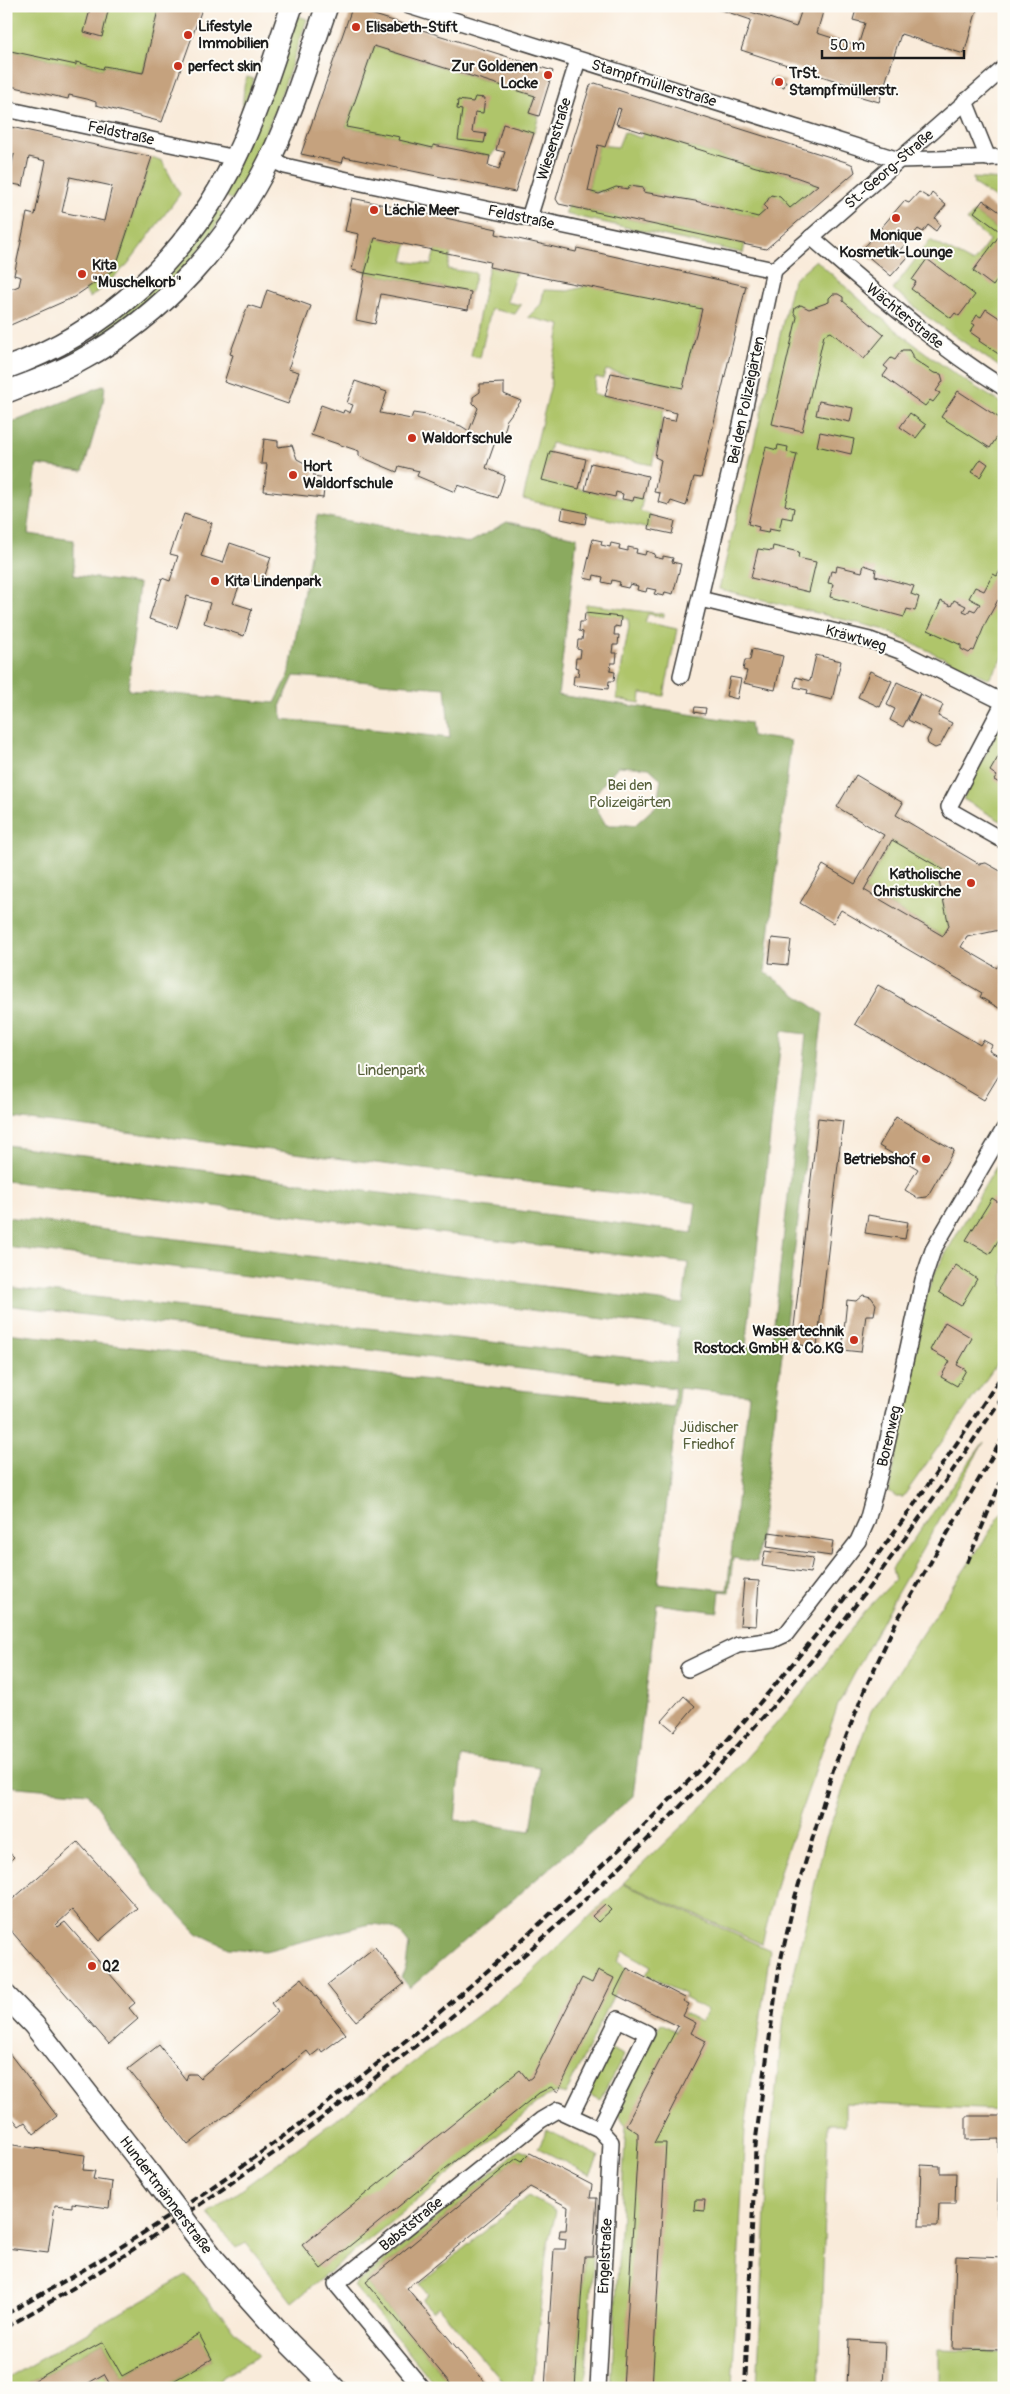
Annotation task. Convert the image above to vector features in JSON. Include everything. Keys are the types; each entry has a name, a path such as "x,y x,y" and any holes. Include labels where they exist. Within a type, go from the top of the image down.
{"main road":[{"path":"6,368 63,342 133,296 166,262 195,226 236,158 292,6"},
{"path":"6,392 82,360 148,314 198,265 219,240 238,215 270,159 327,6"},
{"name":"Hundertmännerstraße","path":"6,1996 46,2040 214,2259 289,2343 334,2388"}],"street":[{"name":"Stampfmüllerstraße","path":"409,6 898,160 1004,157"},
{"name":"Wiesenstraße","path":"529,218 578,60"},
{"name":"St.-Georg-Straße","path":"774,270 1004,68"},
{"path":"965,101 988,158"},
{"name":"Feldstraße","path":"6,108 236,158"},
{"name":"Feldstraße","path":"270,159 285,166 343,179 774,270"},
{"name":"Wächterstraße","path":"811,238 895,309 964,362 1004,388"},
{"name":"Bei den Polizeigärten","path":"681,676 774,270"},
{"name":"Kräwtweg","path":"700,599 870,640 900,652 1004,702"},
{"path":"1004,702 950,803 952,811 1004,841"},
{"name":"Borenweg","path":"688,1669 738,1646 773,1640 786,1634 858,1541 868,1520 883,1462 923,1280 933,1250 1004,1129"},
{"path":"571,2115 618,2019 648,2033 599,2129"},
{"name":"Babststraße","path":"422,2388 336,2284 541,2120 558,2110 599,2129"},
{"name":"Engelstraße","path":"598,2388 611,2142 599,2129"}],"green space":[{"path":"6,6 159,6 143,73 105,66 103,69 77,62 76,65 6,50"},
{"path":"298,16 307,19 283,89 255,157 232,200 224,195"},
{"path":"374,46 535,96 529,113 539,116 534,133 503,125 496,150 490,156 434,145 433,148 399,140 399,137 346,127"},
{"path":"247,77 254,79 242,112 244,86"},
{"path":"624,132 641,138 643,132 756,167 787,174 818,185 790,208 780,197 771,195 764,206 767,209 758,217 695,201 643,192 644,188 629,186 628,189 622,188 599,192 588,191 598,145 618,147"},
{"path":"152,157 162,161 180,194 127,265 90,298 85,290 115,269"},
{"path":"973,178 1004,180 1004,204 974,184"},
{"path":"568,206 745,244 743,253 565,214"},
{"path":"216,209 224,214 187,265 151,299 99,340 94,331"},
{"path":"974,212 998,230 1004,223 1004,370 926,316 893,289 930,240 973,263 990,240 967,221"},
{"path":"375,238 407,244 403,261 431,265 435,250 451,253 447,269 476,273 471,292 365,273"},
{"path":"816,260 860,300 929,356 1004,404 1004,656 989,679 882,629 719,589 793,280"},
{"path":"489,267 516,272 507,302 521,305 515,314 491,309 480,358 471,356"},
{"path":"590,285 702,309 683,388 606,370 603,379 596,377 593,394 664,409 652,465 551,443 543,480 633,501 634,497 643,499 640,511 651,515 649,529 523,499 551,384 550,374 561,325 528,317 541,304 544,290 568,291"},
{"path":"80,340 85,348 6,384 6,374"},
{"name":"Lindenpark","path":"105,385 103,404 83,471 37,465 28,534 74,540 74,575 139,584 128,690 275,703 289,675 317,515 469,543 507,522 577,537 558,695 750,723 752,736 791,741 765,972 823,1014 757,1562 733,1558 729,1592 720,1591 718,1612 657,1604 633,1796 410,1988 401,1977 406,1967 409,1944 397,1931 383,1925 370,1924 265,1951 229,1948 197,1933 156,1890 88,1793 6,1786 6,1333 673,1407 675,1388 6,1305 6,1287 676,1363 679,1328 6,1247 6,1217 683,1304 688,1263 6,1181 6,1145 692,1233 696,1203 6,1117 6,425","holes":["294,676 445,688 450,738 282,719 281,704","618,766 649,768 661,779 656,806 635,825 606,825 591,799","782,1031 806,1034 771,1349 746,1346","679,1388 749,1395 727,1590 658,1583","462,1757 540,1767 531,1831 455,1820"]},
{"path":"586,604 664,614 664,617 648,614 645,622 677,629 664,696 641,693 640,703 616,699 629,626 628,619 585,613"},
{"path":"1004,718 1004,823 963,799"},
{"path":"892,840 949,873 941,877 939,881 949,926 943,936 864,890"},
{"path":"1004,1153 1004,1354 903,1497 896,1497 889,1492 926,1297 935,1272"},
{"path":"984,1442 895,1597 838,1705 780,1871 762,1944 623,1883 711,1798 804,1692 864,1612 895,1580 892,1569"},
{"path":"1004,1510 1004,2110 845,2103 845,2125 828,2125 819,2388 757,2388 769,2151 784,2016 825,1840 871,1711"},
{"path":"623,1884 770,1950 745,2130 732,2388 611,2388 626,2125 615,2111 661,2023 675,2031 684,2013 701,2022 707,2010 685,1998 686,1995 646,1975 651,1966 624,1951 618,1961 627,1968 565,2095 558,2092 545,2097 292,2302 246,2243 237,2248 208,2214 521,1983"},
{"path":"611,2049 624,2055 600,2100 588,2094"},
{"path":"547,2130 599,2156 590,2175 538,2148"},
{"path":"520,2149 530,2153 522,2161 517,2159 503,2169 366,2282 454,2388 438,2388 354,2286"},
{"path":"528,2196 556,2211 547,2247 532,2388 508,2388 438,2306 432,2311 422,2300 428,2294 420,2284"},
{"path":"584,2257 593,2257 585,2388 575,2388"},
{"path":"186,2275 258,2356 222,2377 215,2388 161,2388 212,2359 199,2335 122,2376 103,2342 21,2388 6,2388 6,2379"},
{"path":"939,2350 1004,2352 1004,2388 939,2388"},
{"path":"104,2374 112,2388 80,2388"}],"building":[{"path":"91,6 109,7 102,37 84,32"},
{"path":"159,6 203,6 162,122 96,105 96,102 87,99 69,95 68,99 6,85 6,50 76,65 76,62 103,69 104,66 143,73"},
{"path":"710,6 753,6 751,12 796,27 803,6 818,6 824,8 817,33 858,46 865,23 853,20 857,6 978,6 964,54 901,34 879,102 844,92 846,84 741,50 751,20"},
{"path":"352,8 553,71 539,116 529,113 535,96 374,46 346,127 400,137 399,140 433,148 433,145 490,156 488,165 499,169 505,152 496,150 503,124 534,133 515,192 344,157 342,163 301,154"},
{"name":"TrSt. Stampfmüllerstr.","path":"774,77 786,81 784,87 772,84"},
{"path":"595,83 849,163 853,165 855,172 766,249 559,204 556,199 590,86","holes":["618,108 621,109 616,124 756,167 787,174 818,185 790,208 780,197 771,195 764,206 767,209 758,217 695,201 643,192 644,188 629,186 628,189 616,187 599,194 588,191 598,145 605,147"]},
{"path":"475,97 485,98 483,113 475,112 472,132 486,134 484,143 458,140 462,110 457,109 458,100 473,102"},
{"path":"6,126 152,157 115,269 74,297 6,327 6,291 19,286 21,277 14,275 27,213 35,215 46,161 29,157 23,186 8,183 6,189 6,176 10,176 14,154 11,160 6,159","holes":["70,177 112,186 104,221 62,212"]},
{"path":"919,192 929,198 932,193 946,205 935,218 940,225 936,231 928,225 923,232 918,229 900,250 908,257 891,276 864,253 863,249 904,201 909,203"},
{"path":"352,198 497,229 496,234 576,252 577,248 746,286 701,478 694,477 686,506 671,501 669,505 658,502 660,493 654,492 661,460 655,457 662,419 675,421 677,413 605,396 611,373 683,388 702,309 489,267 490,262 375,238 365,273 352,270 359,234 345,231"},
{"path":"983,200 1004,215 1004,222 998,230 974,212"},
{"path":"1002,232 1004,271 993,286 973,271"},
{"path":"927,259 975,295 959,316 955,313 951,318 911,289 916,282 912,280"},
{"path":"365,273 471,292 468,310 381,294 375,324 356,320"},
{"path":"267,290 311,306 288,369 299,372 288,404 224,382 233,355 230,354 248,305 261,309"},
{"path":"833,294 843,297 843,301 884,335 864,359 831,332 824,335 802,431 772,424 797,317 794,313 795,308 801,305 809,309 829,302 829,298"},
{"path":"986,309 1004,321 1004,355 1001,353 1000,355 979,341 980,339 970,332 975,325 972,323 977,315 981,317"},
{"path":"902,350 909,350 912,358 934,373 941,374 943,381 936,391 940,393 933,402 930,400 925,406 883,376 888,369 884,366 891,358 895,360"},
{"name":"Waldorfschule","path":"355,381 387,392 380,413 411,419 413,413 427,415 461,426 469,431 478,408 473,403 473,397 480,392 480,384 504,383 504,394 521,401 506,421 501,443 495,442 486,468 505,476 498,498 458,485 455,492 417,476 419,471 399,466 397,472 359,456 359,451 311,435 321,405 343,413 344,410 350,413 353,405 347,403"},
{"path":"958,391 1004,421 1004,426 990,448 941,417"},
{"path":"819,401 853,408 850,422 816,415"},
{"path":"910,413 926,425 916,438 900,427"},
{"path":"820,432 854,439 851,454 817,446"},
{"path":"264,439 278,441 278,447 292,445 297,459 314,468 314,477 325,479 323,498 264,491 267,464 261,464"},
{"path":"778,445 788,447 787,452 797,454 785,505 794,508 792,519 782,517 779,531 769,529 768,533 758,531 759,527 748,524 766,447 777,450"},
{"path":"550,451 586,459 579,489 542,480"},
{"path":"981,459 988,464 980,477 972,472"},
{"path":"591,463 648,476 643,499 634,497 633,501 622,499 623,494 616,492 615,497 585,490"},
{"path":"563,508 587,513 585,524 561,519"},
{"path":"184,514 212,523 201,556 223,563 230,543 271,557 262,584 242,578 233,603 252,609 244,636 204,623 210,603 187,596 177,628 149,619 162,578 170,581 178,556 170,554"},
{"path":"651,515 675,521 672,534 649,529"},
{"path":"593,539 602,541 601,545 610,547 611,543 620,545 619,549 628,551 628,547 637,549 636,553 645,555 646,551 655,554 654,557 663,559 663,556 673,558 672,562 681,564 673,594 665,592 664,596 654,594 656,590 647,588 646,592 637,590 638,586 630,584 628,588 619,586 620,582 612,580 611,584 602,582 603,577 594,575 593,580 584,578"},
{"path":"773,546 799,552 798,558 816,562 809,592 751,578 758,549 772,551"},
{"path":"1004,564 1004,603 998,600 974,651 972,650 969,653 961,649 961,645 928,630 941,601 951,606 954,600 966,606 963,611 968,613 970,609 975,611 980,604 969,598 975,587 984,591 993,574 997,576"},
{"path":"864,565 876,569 875,576 914,586 911,594 919,597 915,611 907,609 904,617 830,597 833,584 828,583 831,571 836,572 837,566 862,572"},
{"path":"585,613 621,617 620,627 615,626 614,635 619,635 618,645 613,645 612,653 617,653 616,663 611,663 610,671 615,672 614,681 609,681 608,689 573,685 574,676 578,676 579,668 575,667 576,658 580,658 581,650 577,649 578,640 582,640 583,632 579,631 580,622 584,622"},
{"path":"752,649 783,656 775,690 744,683 747,671 743,670 745,660 750,660"},
{"path":"816,655 841,661 832,700 807,694 808,690 794,687 796,677 810,681"},
{"path":"870,671 892,681 880,707 858,697"},
{"path":"730,677 741,679 737,699 726,696"},
{"path":"897,682 920,693 903,727 890,720 895,709 887,705"},
{"path":"920,694 943,705 938,716 952,723 940,746 935,748 928,744 927,740 931,731 908,720"},
{"path":"695,707 706,708 705,714 694,712"},
{"path":"1004,747 1004,793 1000,791 1003,785 994,780 997,776 990,771"},
{"name":"Katholische Christuskirche","path":"856,775 903,803 896,815 979,864 986,863 1004,873 1004,929 967,937 961,947 997,968 999,964 1004,967 1004,1011 980,997 982,993 841,910 833,923 800,903 823,865 855,884 884,835 837,807","holes":["892,840 949,873 941,877 939,881 949,926 943,936 864,890"]},
{"path":"772,938 791,940 788,965 769,963"},
{"path":"878,985 980,1045 983,1040 992,1045 989,1051 1004,1059 1004,1067 984,1100 855,1024"},
{"name":"Betriebshof","path":"896,1117 954,1150 927,1197 918,1198 905,1190 918,1169 879,1146"},
{"path":"818,1118 843,1121 817,1347 792,1344"},
{"path":"992,1198 1004,1206 1004,1231 990,1254 966,1240"},
{"path":"868,1215 908,1222 905,1239 865,1233"},
{"path":"956,1265 977,1279 961,1306 939,1292"},
{"path":"863,1295 871,1297 876,1304 874,1315 866,1315 861,1352 842,1350 847,1300 856,1301"},
{"path":"945,1322 972,1338 957,1365 966,1370 957,1386 941,1377 950,1361 930,1350"},
{"path":"769,1532 833,1541 831,1556 767,1547"},
{"path":"765,1551 813,1558 810,1573 762,1566"},
{"path":"744,1580 759,1581 756,1626 740,1625"},
{"path":"684,1696 695,1706 674,1731 662,1721"},
{"path":"78,1842 137,1908 99,1941 72,1910 56,1925 58,1927 65,1922 135,2003 129,2008 138,2019 109,2044 6,1925 6,1905"},
{"path":"6,1849 14,1857 6,1865"},
{"path":"605,1904 611,1910 598,1922 592,1916"},
{"path":"375,1947 404,1984 356,2021 327,1985"},
{"path":"627,1968 685,1998 683,2001 689,2004 683,2016 696,2023 691,2033 706,2041 654,2143 666,2143 652,2388 623,2388 638,2142 638,2133 626,2125 678,2026 614,1994"},
{"path":"598,1970 614,1978 558,2092 551,2087 539,2093 321,2269 302,2245 520,2070 528,2080 532,2077 582,1978 592,1983"},
{"path":"302,1978 346,2034 322,2052 320,2049 311,2056 307,2051 188,2145 128,2069 159,2045 186,2080 188,2074 196,2074 200,2078 278,2012 271,2003"},
{"path":"6,2049 57,2116 34,2134 25,2122 19,2126 6,2110"},
{"path":"966,2116 1004,2116 1004,2219 997,2219 999,2139 966,2140"},
{"path":"6,2144 85,2155 83,2170 95,2171 93,2179 112,2182 109,2208 72,2203 72,2207 55,2205 48,2253 6,2248"},
{"path":"530,2153 592,2185 590,2198 597,2198 593,2257 584,2257 575,2388 545,2388 554,2249 565,2249 566,2239 559,2238 560,2230 566,2230 568,2207 530,2187 407,2288 490,2388 454,2388 366,2282 503,2169 517,2158 522,2161"},
{"path":"921,2165 940,2166 940,2173 956,2173 955,2204 939,2204 938,2226 919,2226"},
{"path":"695,2200 705,2200 704,2211 694,2210"},
{"path":"956,2256 1004,2258 1004,2350 953,2349"},
{"path":"199,2334 212,2359 161,2388 112,2388 104,2374 80,2388 21,2388 103,2342 122,2376"},
{"path":"849,2340 885,2342 883,2388 847,2388"}],"railway":[{"path":"6,2314 151,2228 221,2181 290,2131 423,2026 487,1971 597,1870 669,1801 715,1753 809,1644 910,1511 1004,1372"},
{"path":"6,2327 107,2266 285,2145 440,2026 588,1897 659,1828 726,1758 791,1685 848,1615 902,1543 1004,1395"},
{"path":"745,2388 756,2138 779,1968 795,1897 833,1770 865,1689 896,1622 1004,1436"},
{"path":"967,1563 1004,1474"}],"place":[{"name":"Elisabeth-Stift","path":"356,27"},
{"name":"Lifestyle Immobilien","path":"188,35"},
{"name":"perfect skin","path":"178,66"},
{"name":"Zur Goldenen Locke","path":"548,75"},
{"name":"TrSt. Stampfmüllerstr.","path":"779,82"},
{"name":"Lächle Meer","path":"374,210"},
{"name":"Monique Kosmetik-Lounge","path":"896,218"},
{"name":"Kita \"Muschelkorb\"","path":"82,274"},
{"name":"Waldorfschule","path":"412,438"},
{"name":"Hort Waldorfschule","path":"293,475"},
{"name":"Kita Lindenpark","path":"215,581"},
{"name":"Katholische Christuskirche","path":"971,883"},
{"name":"Betriebshof","path":"926,1159"},
{"name":"Wassertechnik Rostock GmbH & Co.KG","path":"854,1340"},
{"name":"Q2","path":"92,1966"}],"park label":[{"name":"Jüdischer Friedhof","path":"709,1436"}]}
